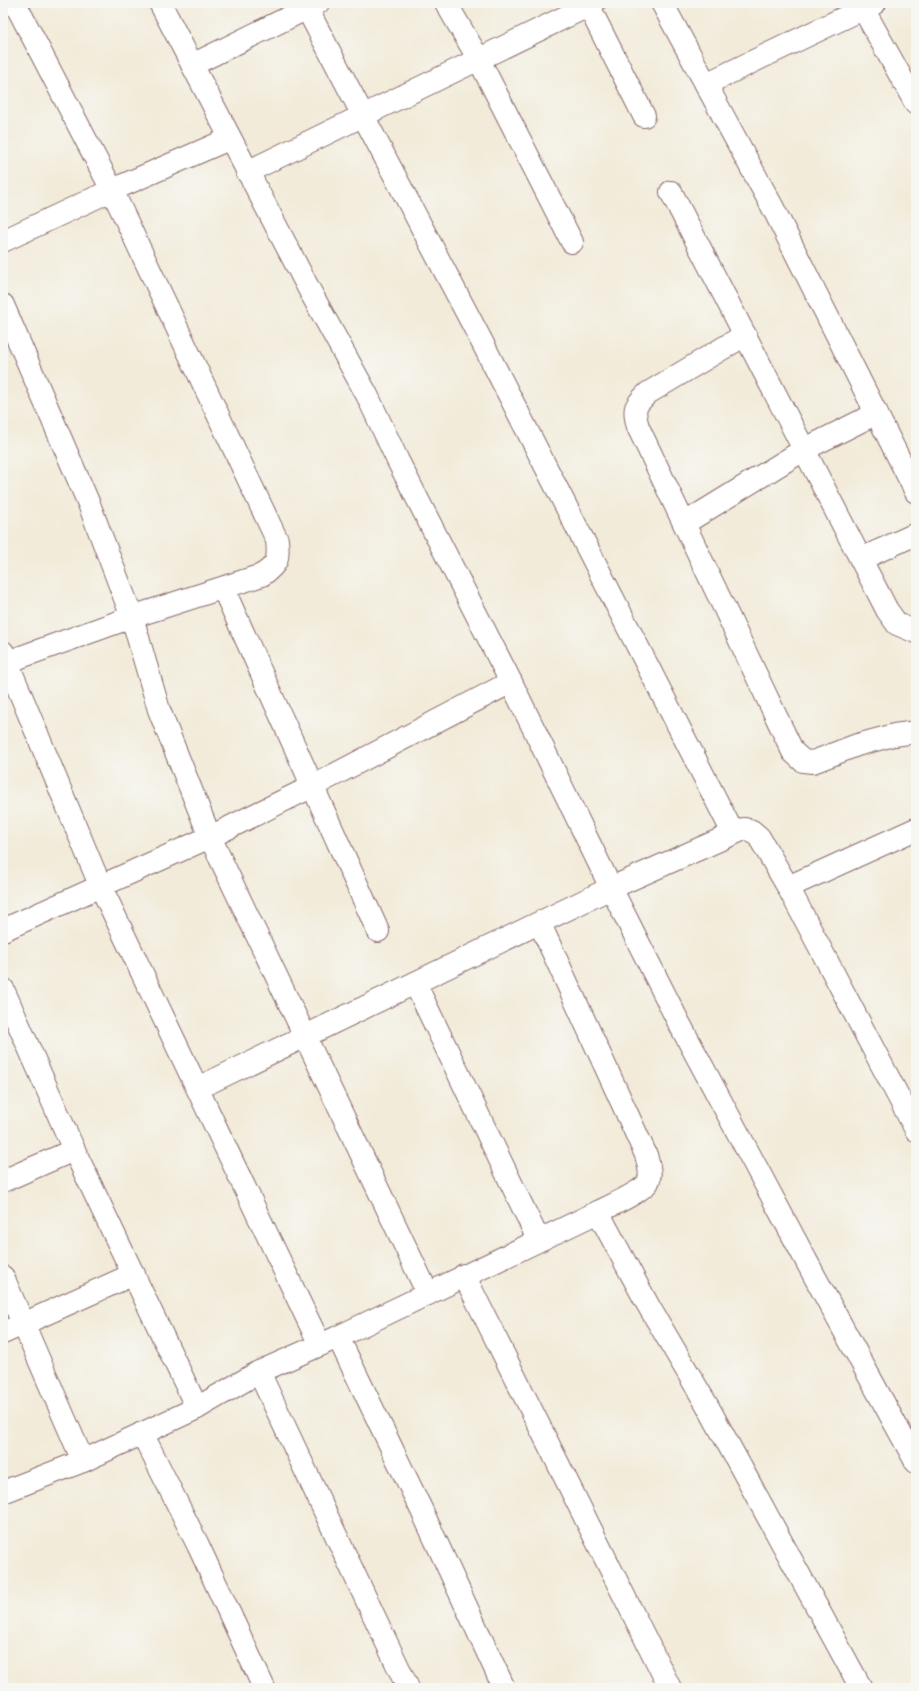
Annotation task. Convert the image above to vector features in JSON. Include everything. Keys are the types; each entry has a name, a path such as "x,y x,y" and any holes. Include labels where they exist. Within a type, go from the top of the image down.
{"street":[{"path":"15,3 112,190 277,540 279,556 273,568 262,575 5,657 100,885 198,1088 329,1341 422,1511 504,1688"},
{"path":"160,3 229,139 367,395 402,468 511,682 611,888 689,1041 916,1462"},
{"path":"446,3 478,58 572,242"},
{"path":"662,3 773,208 916,492"},
{"path":"247,172 590,4 644,116"},
{"path":"192,65 310,5 364,116 482,342 733,833"},
{"path":"706,84 866,5 916,104"},
{"path":"3,241 112,190 229,139"},
{"path":"671,192 805,449 886,610 897,624 916,632"},
{"path":"3,305 90,504 132,617 159,710 210,837 428,1294"},
{"path":"745,335 648,394 636,404 634,415 638,427 793,752 803,761 813,762 857,745 894,735 916,732"},
{"path":"685,523 805,449 877,413"},
{"path":"861,559 916,534"},
{"path":"223,588 311,787 378,931"},
{"path":"3,930 100,885 210,837 311,787 511,682"},
{"path":"198,1088 540,924 611,888 744,829 752,831 759,837 788,887 916,1130"},
{"path":"788,887 916,829"},
{"path":"3,1492 83,1461 197,1408 259,1372 329,1341 598,1212 639,1191 648,1182 650,1171 646,1155 540,924"},
{"path":"415,983 538,1240"},
{"path":"3,989 74,1150 197,1408"},
{"path":"3,1181 74,1150"},
{"path":"598,1212 648,1305 707,1405 861,1688"},
{"path":"3,1333 134,1274"},
{"path":"464,1275 670,1688"},
{"path":"3,1277 83,1461"},
{"path":"259,1372 408,1688"},
{"path":"142,1433 198,1545 264,1688"}]}
